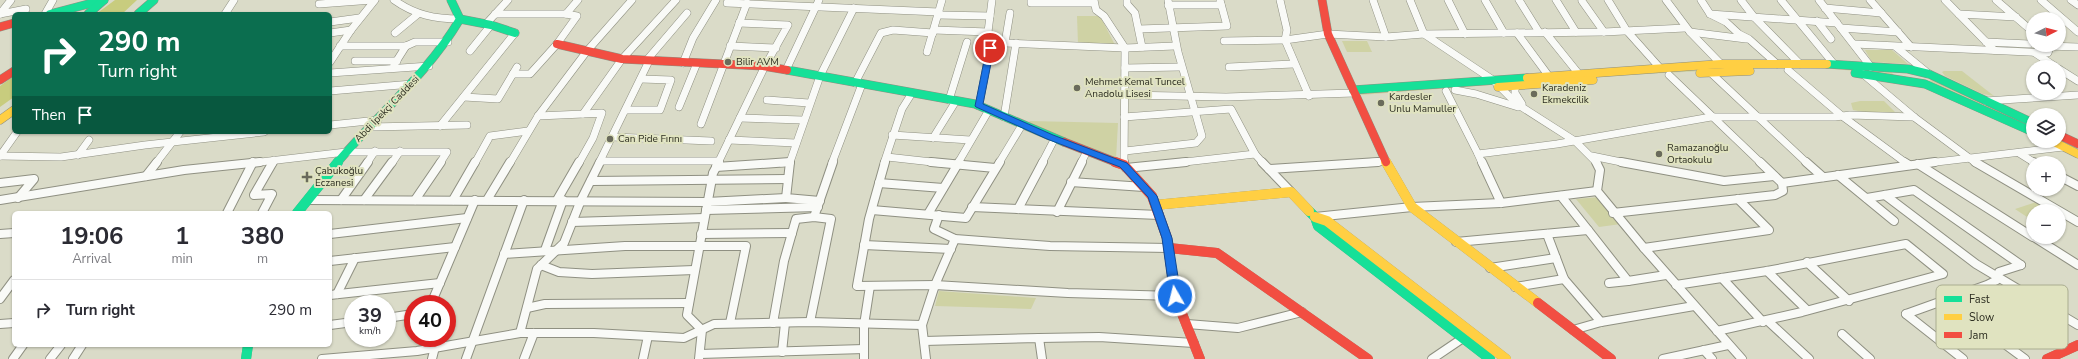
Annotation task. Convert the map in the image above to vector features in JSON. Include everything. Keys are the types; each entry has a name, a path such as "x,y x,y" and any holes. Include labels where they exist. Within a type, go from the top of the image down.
{"main road":[{"path":"58,12 104,0"},
{"path":"90,12 104,0"},
{"path":"140,12 154,0"},
{"path":"450,0 460,19 489,25 515,33"},
{"path":"1322,0 1328,34 1386,161 1412,207 1611,359"},
{"name":"Abdi İpekçi Caddesi","path":"299,211 346,152 429,66 448,42 460,19"},
{"path":"0,27 12,24"},
{"path":"556,44 622,59 765,66 953,100 979,106 1125,166 1152,196 1167,238 1175,296 1200,359"},
{"path":"1354,93 1451,90 1548,75 1721,64 1834,64 1900,68 1929,74 2026,120"},
{"path":"1900,68 1895,70 1898,75 1932,87 2026,129"},
{"path":"1354,93 1496,83 1518,85 1711,72 1788,70 1863,74 1912,81 1924,77 1917,71"},
{"path":"0,80 12,71"},
{"path":"0,120 12,111"},
{"path":"2066,138 2078,144"},
{"path":"2065,148 2078,154"},
{"path":"1155,205 1291,192 1315,217 1318,226 1490,359"},
{"path":"1315,217 1327,221 1506,359"},
{"path":"1169,248 1217,253 1368,359"},
{"path":"2047,359 2078,345"},
{"path":"246,359 248,347"}],"street":[{"path":"0,14 11,0"},
{"path":"46,12 53,0"},
{"path":"226,12 234,0"},
{"path":"319,4 374,0"},
{"path":"332,59 359,18 374,0"},
{"path":"394,0 424,17 460,19"},
{"path":"470,51 495,14 508,0"},
{"path":"566,14 578,0"},
{"path":"487,200 538,116 587,51 632,0"},
{"path":"583,114 622,59 676,0"},
{"path":"683,63 693,38 716,0"},
{"path":"927,52 942,0"},
{"path":"979,106 990,48 987,40 992,0"},
{"path":"1031,0 1031,3 1094,2 1096,10 1104,16 1125,48 1125,166 1255,154"},
{"path":"1127,0 1127,4 1135,12 1142,47"},
{"path":"1280,0 1287,30 1285,40 1309,96"},
{"path":"1373,0 1386,37"},
{"path":"1410,0 1424,34 1496,83 1505,94 1575,141 1592,156 1600,170 1597,191 1613,213 1666,275 1742,359"},
{"path":"1448,0 1465,34"},
{"path":"1485,0 1504,33"},
{"path":"1519,0 1542,32 1578,73"},
{"path":"1556,0 1576,32"},
{"path":"1608,0 1627,31 1660,68"},
{"path":"1666,0 1688,30 1721,64"},
{"path":"1701,0 1710,14 1726,22 1739,34 1749,39 1777,64"},
{"path":"1741,0 1754,17 1800,64"},
{"path":"1781,0 1795,19 1834,64"},
{"path":"1819,0 1871,67"},
{"path":"1870,0 1911,47"},
{"path":"1945,0 1994,50"},
{"path":"1996,0 2026,26"},
{"path":"2041,0 2078,32"},
{"path":"2071,0 2078,5"},
{"path":"1582,1 1604,32"},
{"path":"727,2 817,3 854,8 990,16"},
{"path":"1126,151 1196,143 1201,140 1202,136 1180,67 1171,28 1168,2 1220,2 1227,26 1171,28 1139,29"},
{"path":"701,124 747,3"},
{"path":"786,70 817,3"},
{"path":"786,198 790,162 809,103 820,76 854,8"},
{"path":"1825,8 1881,13"},
{"path":"0,14 26,9"},
{"path":"520,333 538,269 564,243 581,200 641,79 648,61 687,13"},
{"path":"1010,13 1005,43 1125,48 1175,46"},
{"path":"396,33 405,23 418,14"},
{"path":"495,14 566,14 577,16 556,44 530,74 513,74"},
{"path":"1710,14 1817,21 1898,32"},
{"path":"1959,14 2016,18"},
{"path":"332,22 359,18"},
{"path":"1817,21 1831,39"},
{"path":"739,23 788,25 765,66 729,140 712,181 694,270 687,315 702,330 700,357 864,349"},
{"path":"332,33 351,30"},
{"path":"814,217 858,84 881,33 892,30 988,32"},
{"path":"1224,41 1285,40 1328,34 1386,37 1424,34 1688,30 1749,39"},
{"path":"1517,32 1548,75"},
{"path":"440,126 515,33"},
{"path":"340,46 406,46 415,42 448,42"},
{"path":"933,138 953,100 967,42"},
{"path":"1986,42 2026,44"},
{"path":"1004,117 1016,43"},
{"path":"1854,44 2034,53 2048,52"},
{"path":"392,68 406,46"},
{"path":"730,46 776,48"},
{"path":"1896,47 1929,74"},
{"path":"2066,47 2078,47"},
{"path":"2034,53 2045,60"},
{"path":"355,61 397,61"},
{"path":"679,107 697,63"},
{"path":"1229,67 1294,64"},
{"path":"332,73 429,66"},
{"path":"464,97 498,99 517,67"},
{"path":"1125,68 1180,67"},
{"path":"1788,70 1842,116 1909,165"},
{"path":"1711,72 1756,118 1823,177"},
{"path":"1863,74 1914,118 1967,157 2078,222"},
{"path":"1613,213 1775,195 1783,191 1782,183 1668,75"},
{"path":"2074,76 2078,81"},
{"path":"626,110 660,110 671,80 641,79"},
{"path":"332,91 412,84"},
{"path":"1518,85 1515,88 1515,93 1518,100 1530,112"},
{"path":"1451,90 1494,99 1530,112"},
{"path":"1451,90 1478,154 1501,203"},
{"path":"912,93 902,109 892,135 872,210 857,286 935,285 1068,293 1175,296"},
{"path":"1126,95 1226,97 1309,96 1354,93"},
{"path":"1986,101 2078,95"},
{"path":"1226,97 1255,154 1291,192"},
{"path":"767,100 809,103"},
{"path":"1124,117 1231,109"},
{"path":"928,214 970,140 989,110"},
{"path":"538,116 602,113 592,138 560,200 545,250"},
{"path":"1478,154 1575,141 1711,117 1756,118 1842,116 1914,118"},
{"path":"740,118 803,120"},
{"path":"332,125 378,120"},
{"path":"872,210 966,218 1022,124"},
{"path":"370,127 467,126"},
{"path":"453,200 490,136 528,131"},
{"path":"0,156 16,134"},
{"path":"146,176 179,134"},
{"path":"0,156 61,157 246,134"},
{"path":"892,135 970,140"},
{"path":"613,137 711,141"},
{"path":"1018,209 1055,138"},
{"path":"78,155 89,140"},
{"path":"729,140 796,144"},
{"path":"1782,183 1967,157 2019,153 2056,148"},
{"path":"341,200 374,151"},
{"path":"364,200 400,151"},
{"path":"1057,212 1087,151"},
{"path":"0,200 184,170 346,152 447,152 415,200"},
{"path":"2019,153 2026,157"},
{"path":"1592,156 1724,180 1774,176"},
{"path":"887,158 995,168"},
{"path":"263,211 272,194 254,195 274,160"},
{"path":"601,161 718,164 790,162"},
{"path":"1269,169 1386,161"},
{"path":"228,211 253,162"},
{"path":"1918,164 2026,233"},
{"path":"1838,175 1894,222"},
{"path":"591,181 712,181 788,179"},
{"path":"0,183 34,180 18,198"},
{"path":"2066,180 2078,186"},
{"path":"1071,182 1144,187"},
{"path":"879,183 943,188"},
{"path":"1867,198 1914,190 2021,265 1999,272 1998,280 1987,285"},
{"path":"1315,217 1412,207 1501,203 1597,191"},
{"path":"1886,195 1971,260 2012,285"},
{"path":"1561,196 1628,281"},
{"path":"308,200 581,200 706,210 786,198 819,204"},
{"path":"1644,248 1769,230 1738,199"},
{"path":"435,295 475,200"},
{"path":"466,359 471,341 524,200"},
{"path":"572,222 706,210 819,204"},
{"path":"972,207 1057,212 1159,215"},
{"path":"939,215 934,229 955,239 1050,246 1169,248"},
{"path":"773,323 784,262 796,219 814,217 831,219 810,322"},
{"path":"332,234 467,218"},
{"path":"1456,242 1588,230"},
{"path":"0,234 12,233"},
{"path":"701,234 792,233"},
{"path":"1547,234 1564,279 1601,322"},
{"path":"926,359 922,325 935,285 955,239"},
{"path":"1676,285 1767,271 1807,262 1906,244 1943,274 1849,301 1717,331"},
{"path":"2044,244 2078,265"},
{"path":"504,254 558,249 699,245 746,246 730,323"},
{"path":"864,245 950,249"},
{"path":"332,261 455,247"},
{"path":"334,295 355,258"},
{"path":"1490,268 1556,258"},
{"path":"1807,262 1849,301"},
{"path":"541,265 559,272 592,274 694,270"},
{"path":"1767,271 1807,310"},
{"path":"1609,283 1666,275"},
{"path":"1722,278 1766,321 1809,359"},
{"path":"1515,287 1564,279"},
{"path":"334,295 440,283"},
{"path":"0,299 12,285"},
{"path":"864,359 864,325 870,286"},
{"path":"527,308 552,304 689,303"},
{"path":"1936,303 1906,314 1936,338"},
{"path":"1573,330 1601,322 1694,306"},
{"path":"1187,324 1238,328 1302,312"},
{"path":"2068,318 2078,325"},
{"path":"456,344 520,333 594,333 684,338 714,324 730,323 810,322 864,325 922,325"},
{"path":"0,324 12,323"},
{"path":"332,325 344,323"},
{"path":"782,352 785,323"},
{"path":"524,359 534,333"},
{"path":"1842,334 1870,359"},
{"path":"643,359 648,336"},
{"path":"924,341 1099,337 1194,343"},
{"path":"1039,338 1042,359"},
{"path":"1432,359 1463,338"},
{"path":"1667,358 1728,345"},
{"path":"13,359 22,347"},
{"path":"50,359 59,347"},
{"path":"73,359 81,347"},
{"path":"322,359 435,347 432,359"},
{"path":"1950,349 1963,359"},
{"path":"2012,349 2025,359"},
{"path":"1704,350 1712,359"}],"shaded area":[{"path":"115,0 137,0 124,12 99,12"},
{"path":"1077,16 1100,16 1115,45 1078,44"},
{"path":"1342,41 1367,41 1372,52 1347,52"},
{"path":"1865,50 1892,50 1908,64 1872,62"},
{"path":"1756,66 1838,67 1890,70 1895,77 1848,70 1776,68 1578,78 1502,84 1499,81"},
{"path":"1962,71 1994,96 1983,94 1945,76 1942,72"},
{"path":"12,77 12,98 0,107 0,86"},
{"path":"1932,80 2026,123 2026,126 1926,82"},
{"path":"1489,82 1491,85 1361,95 1360,91"},
{"path":"1860,101 1884,101 1895,112 1874,113 1853,110 1851,103"},
{"path":"1029,121 1118,123 1116,159 1032,126"},
{"path":"1600,197 1621,224 1599,227 1576,199"},
{"path":"2026,205 2026,216 2015,209"},
{"path":"939,291 1036,298 1031,309 935,306"}],"traffic: fast":[{"path":"58,12 104,0"},
{"path":"90,12 104,0"},
{"path":"140,12 154,0"},
{"path":"299,211 340,158 408,88 436,56 460,19 451,0"},
{"path":"460,19 491,25 515,33"},
{"path":"1827,64 1908,69 1929,74 2026,120"},
{"path":"787,70 975,104 1064,142"},
{"path":"1855,73 1925,84 2026,129"},
{"path":"1353,90 1527,78"},
{"path":"1309,211 1315,217 1318,226 1490,359"},
{"path":"246,359 248,347"}],"traffic: slow":[{"path":"1527,78 1721,64 1827,64"},
{"path":"1700,73 1750,71"},
{"path":"1498,87 1593,80"},
{"path":"0,120 12,111"},
{"path":"2066,148 2078,154"},
{"path":"1386,162 1412,207 1538,303"},
{"path":"1155,205 1291,192 1309,211"},
{"path":"1315,217 1327,221 1506,359"}],"traffic: jam":[{"path":"1322,0 1328,34 1386,162"},
{"path":"0,27 12,24"},
{"path":"557,44 622,59 763,66 787,70"},
{"path":"0,80 12,72"},
{"path":"2066,138 2078,144"},
{"path":"1064,142 1124,165 1152,196 1167,238 1175,296 1200,359"},
{"path":"1169,248 1217,253 1368,359"},
{"path":"1538,303 1611,359"},
{"path":"2047,359 2078,345"}],"place":[{"name":"Bilir AVM","path":"728,62"},
{"name":"Mehmet Kemal Tuncel Anadolu Lisesi","path":"1077,88"},
{"name":"Karadeniz Ekmekcilik","path":"1534,94"},
{"name":"Kardesler Unlu Mamuller","path":"1381,103"},
{"name":"Can Pide Fırını","path":"610,139"},
{"name":"Ramazanoğlu Ortaokulu","path":"1659,154"},
{"name":"Çabukoğlu Eczanesi","path":"307,177"}],"route":[{"path":"990,48 979,106 1050,137 1124,165 1152,196 1167,238 1175,296"}]}
